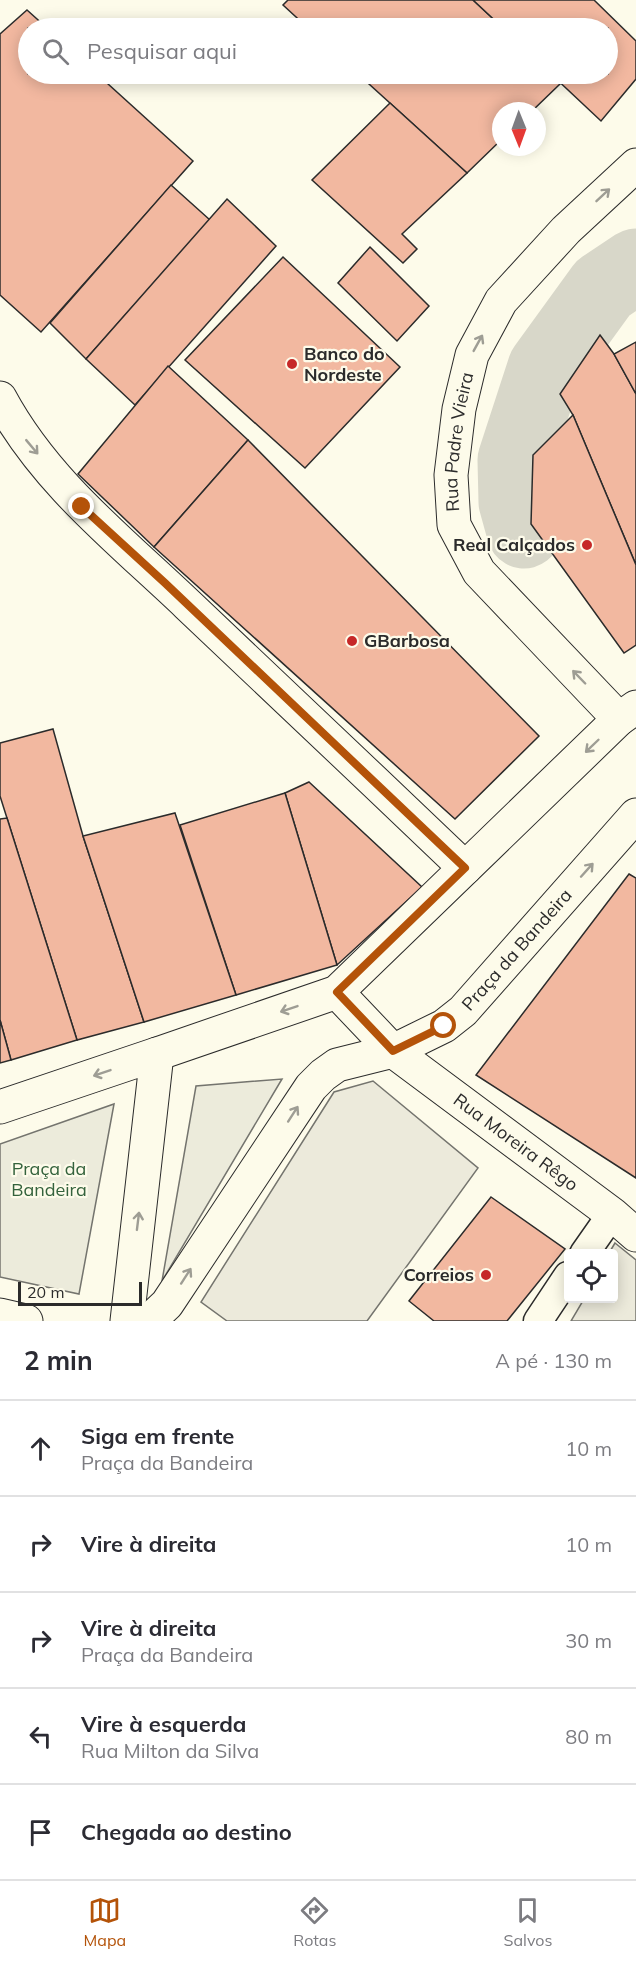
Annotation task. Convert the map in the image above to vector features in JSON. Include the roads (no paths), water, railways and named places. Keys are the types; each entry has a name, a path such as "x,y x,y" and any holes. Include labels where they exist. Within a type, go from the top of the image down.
{"street":[{"name":"Rua Padre Vieira","path":"628,713 479,572 454,525 450,474 459,409 471,355 501,301 566,230 636,165"},
{"path":"0,398 16,428 82,507 465,868"},
{"path":"0,1107 337,992 628,713"},
{"name":"Praça da Bandeira","path":"149,1321 168,1304 311,1087 337,1065 393,1051 444,1026 463,1011 636,815"},
{"name":"Rua Moreira Rêgo","path":"337,992 393,1051 612,1214 636,1235"},
{"path":"127,1321 157,1054"},
{"path":"588,1249 612,1214"},
{"path":"537,1321 564,1282"},
{"path":"0,1315 26,1321"}],"waterway":[{"path":"524,531 516,502 515,460 545,368 603,288 636,266"}],"place":[{"name":"Banco do Nordeste","path":"292,364"},
{"name":"Real Calçados","path":"587,545"},
{"name":"GBarbosa","path":"352,641"},
{"name":"Correios","path":"486,1275"}]}
